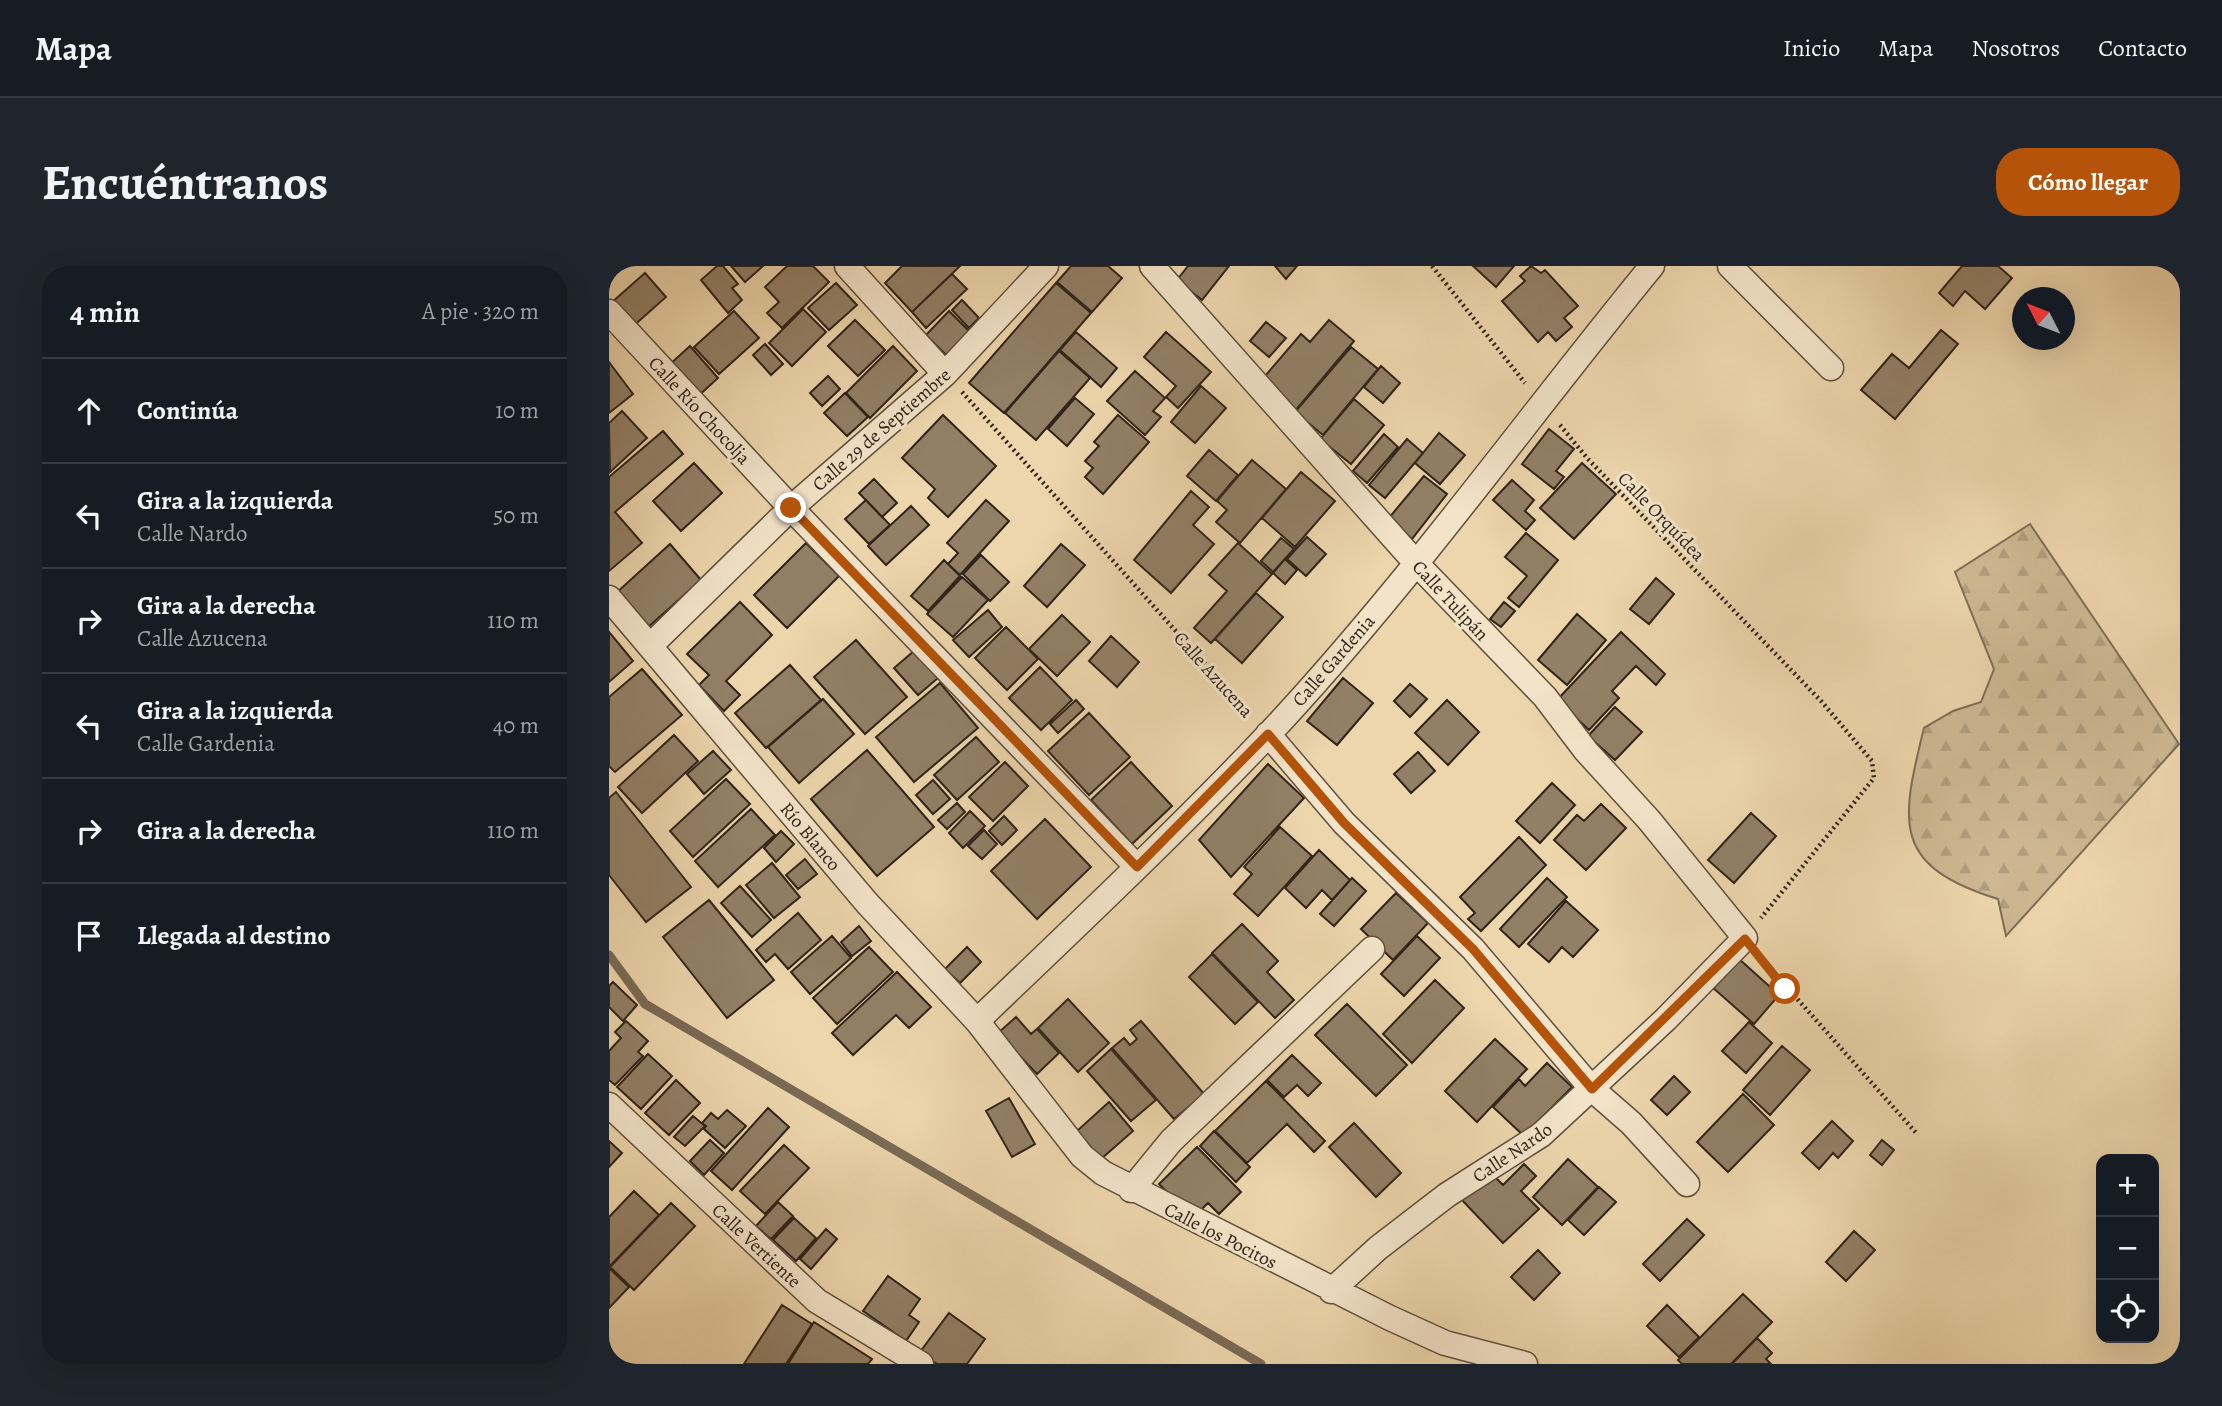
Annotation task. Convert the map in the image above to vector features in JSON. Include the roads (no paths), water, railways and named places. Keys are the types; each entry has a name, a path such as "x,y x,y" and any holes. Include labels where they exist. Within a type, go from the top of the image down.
{"street":[{"path":"847,266 945,373"},
{"name":"Calle 29 de Septiembre","path":"651,645 791,508 945,373 1046,266"},
{"name":"Calle Tulipán","path":"1152,266 1416,563 1545,697 1586,751 1649,820 1745,939"},
{"name":"Calle Gardenia","path":"977,1021 1137,867 1268,734 1416,563 1652,266"},
{"path":"1730,266 1831,368"},
{"name":"Calle Río Chocolja","path":"609,312 791,508 1137,867"},
{"name":"Río Blanco","path":"609,598 867,903 977,1021"},
{"name":"Calle Azucena","path":"1268,734 1344,823 1473,949 1592,1089 1631,1123 1687,1184"},
{"name":"Calle Nardo","path":"1331,1291 1378,1248 1447,1195 1541,1135 1592,1089 1745,939"},
{"path":"1131,1190 1171,1141 1372,949"},
{"name":"Calle los Pocitos","path":"977,1021 1082,1156 1103,1173 1131,1190 1331,1291 1445,1343 1525,1364"},
{"name":"Calle Vertiente","path":"609,1105 817,1301 921,1364"}],"waterway":[{"path":"609,955 645,1004 1261,1364"}]}
